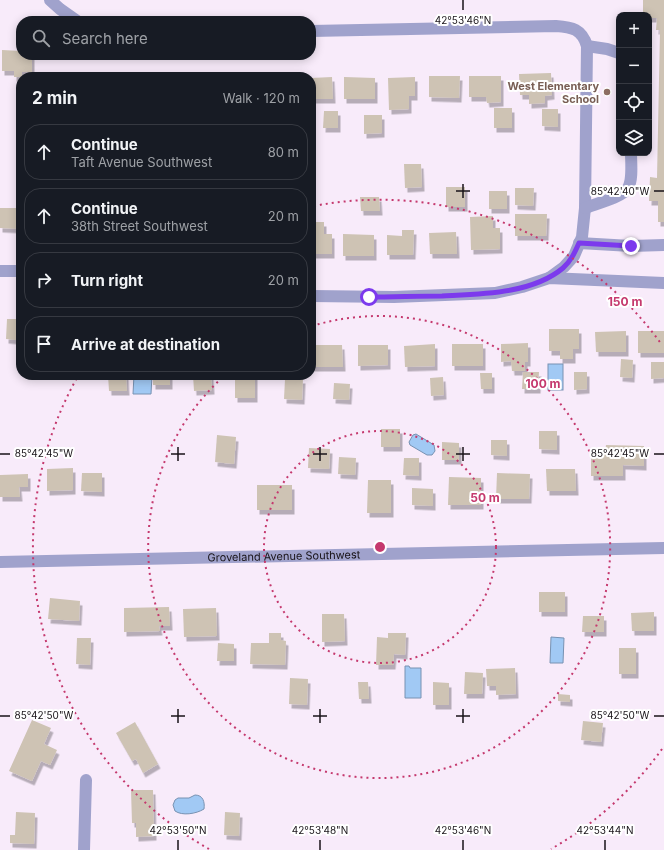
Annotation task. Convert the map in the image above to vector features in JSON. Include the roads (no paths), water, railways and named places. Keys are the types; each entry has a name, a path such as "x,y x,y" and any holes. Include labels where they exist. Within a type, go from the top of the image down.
{"street":[{"path":"50,0 70,16"},
{"path":"316,30 556,26 568,27 576,30 584,41 616,52"},
{"path":"316,296 394,297 495,293 522,288 549,278 564,268 574,256 582,237 585,208 584,41"},
{"path":"585,208 621,194 628,188 631,181 631,156"},
{"path":"579,243 631,246 664,245"},
{"path":"0,271 16,271"},
{"path":"549,278 664,283"},
{"name":"Groveland Avenue Southwest","path":"0,562 664,548"},
{"path":"84,850 86,780"}],"water":[{"path":"548,364 563,364 563,390 548,390"},
{"path":"134,380 152,380 151,394 133,394"},
{"path":"416,434 434,445 435,451 432,455 427,455 410,445 409,442 413,435"},
{"path":"551,637 564,638 563,663 550,663"},
{"path":"405,666 409,666 410,668 421,668 421,698 405,698"},
{"path":"195,795 200,796 203,799 204,809 189,814 181,814 175,811 173,805 175,800 178,798 189,798"}],"place":[{"name":"West Elementary School","path":"607,92"}]}
